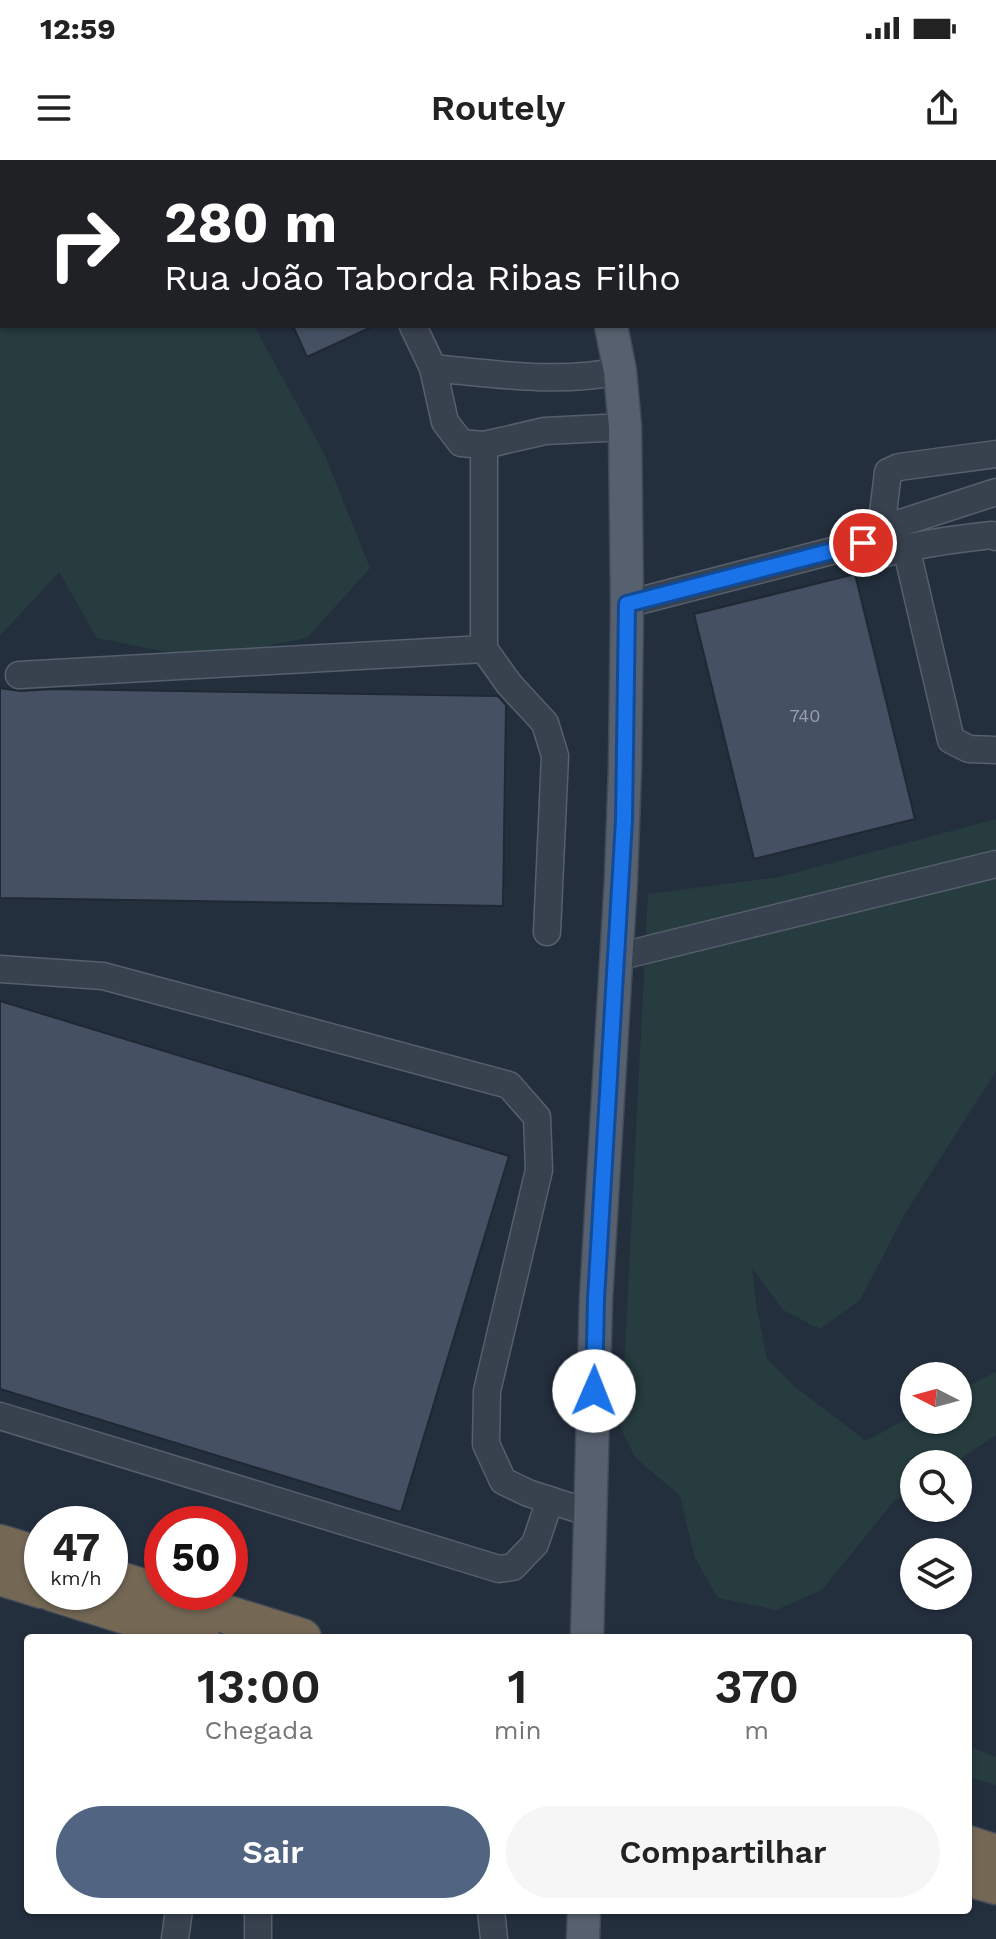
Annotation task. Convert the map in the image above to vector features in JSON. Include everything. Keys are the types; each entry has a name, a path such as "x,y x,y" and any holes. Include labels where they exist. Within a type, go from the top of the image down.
{"highway":[{"path":"0,1544 24,1551"},
{"path":"0,1576 24,1583"},
{"path":"128,1584 289,1634"},
{"path":"111,1610 187,1634"},
{"path":"972,1846 996,1854"},
{"path":"972,1878 996,1885"}],"main road":[{"path":"587,1634 596,1299 625,794 625,427 620,371 611,328"},
{"path":"583,1939 584,1914"}],"lane":[{"path":"414,328 433,368 445,422 461,443 484,445 545,431 625,427"},
{"path":"433,368 532,377 595,376 620,371"},
{"path":"484,445 484,649 509,684 545,723 555,756 547,932"},
{"path":"996,454 899,467 888,472 872,536 878,555 940,541 996,537"},
{"path":"627,604 872,536 996,492"},
{"path":"906,547 951,740 969,749 996,750"},
{"path":"19,675 484,649"},
{"path":"617,957 996,864"},
{"path":"0,969 103,976 509,1085 537,1117 539,1170 487,1391 486,1444 503,1481 528,1493 590,1513"},
{"path":"0,1416 499,1569 513,1567 535,1544 550,1500"},
{"path":"175,1939 178,1914"},
{"path":"258,1914 258,1939"},
{"path":"491,1914 494,1939"}],"green space":[{"path":"0,328 255,328 324,453 370,568 307,638 203,659 97,638 59,572 0,636"},
{"path":"996,819 996,1071 906,1212 860,1300 820,1329 783,1310 752,1268 767,1359 794,1386 866,1441 900,1423 900,1434 972,1434 972,1385 996,1372 996,1435 972,1451 900,1450 900,1497 822,1590 776,1610 718,1598 695,1558 680,1496 635,1457 621,1429 648,894 779,877"},
{"path":"972,1748 996,1757 996,1785 972,1778"}],"building":[{"path":"294,328 370,328 307,357"},
{"path":"855,574 915,819 754,859 694,614"},
{"path":"0,688 20,691 498,696 506,705 503,906 0,898"},
{"path":"0,1001 509,1156 401,1512 0,1389"}],"route":[{"path":"594,1391 596,1299 624,820 627,604 863,543"}]}
